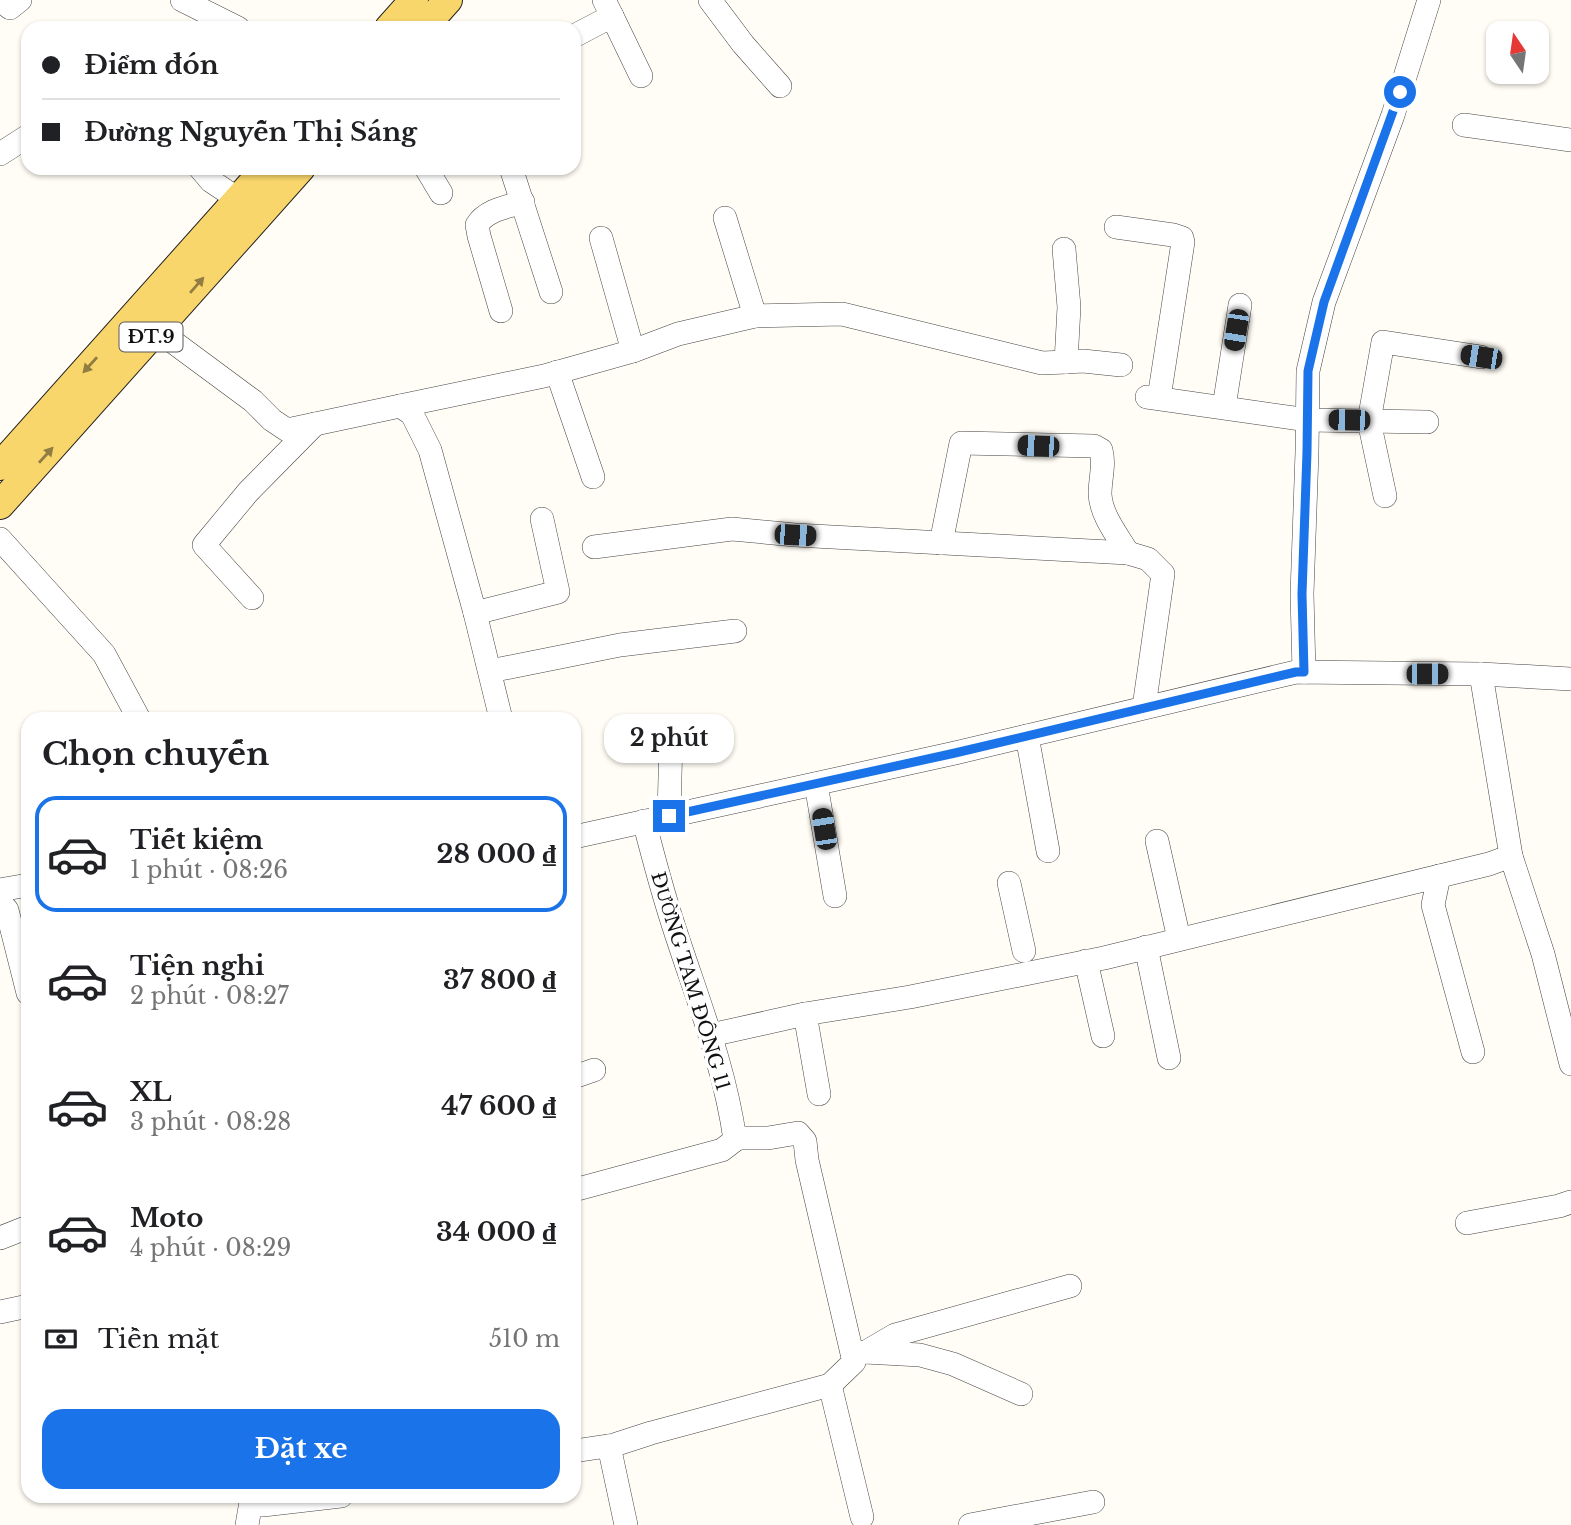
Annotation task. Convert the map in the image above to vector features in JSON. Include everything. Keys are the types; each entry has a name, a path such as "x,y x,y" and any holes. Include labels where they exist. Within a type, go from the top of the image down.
{"main road":[{"path":"395,21 414,0"},
{"path":"429,21 448,0"},
{"name":"ĐT.9","path":"0,466 260,175"},
{"name":"ĐT.9","path":"0,505 294,175"}],"street":[{"path":"1,0 10,8 20,0"},
{"path":"182,0 224,21"},
{"path":"710,0 743,44 780,86"},
{"path":"1304,672 1302,594 1308,371 1324,302 1393,115 1429,0"},
{"path":"581,30 608,8 641,76"},
{"path":"1464,125 1571,140"},
{"path":"0,154 21,140"},
{"path":"206,175 239,199"},
{"path":"430,175 441,193"},
{"path":"513,175 551,292"},
{"path":"501,311 477,225 481,218 492,212 523,202"},
{"path":"724,218 755,316"},
{"path":"1116,227 1173,236 1183,242 1153,398 1308,420 1427,422"},
{"path":"601,238 633,351"},
{"path":"1064,248 1069,307 1066,362"},
{"path":"1224,408 1240,305"},
{"path":"157,330 253,401 272,420 287,430 557,372 633,351 678,334 755,316 842,314 1042,363 1083,361 1121,365"},
{"path":"1385,496 1369,421 1382,342 1481,357"},
{"path":"557,372 593,477"},
{"path":"400,406 412,414 430,450 499,712"},
{"path":"252,598 204,545 248,492 315,424"},
{"path":"941,543 961,443 1094,446 1101,450 1104,458 1100,497 1107,518 1128,553"},
{"path":"475,613 558,592 542,519"},
{"path":"594,547 732,529 795,535 1128,553 1148,559 1163,573 1144,707"},
{"path":"0,539 104,654 135,712"},
{"path":"490,671 620,645 735,631"},
{"path":"581,834 1027,736 1296,672 1481,674 1571,679"},
{"path":"1481,674 1511,856 1564,1006 1571,1064"},
{"path":"1027,736 1048,851"},
{"path":"669,816 671,738"},
{"path":"816,783 835,896"},
{"name":"ĐƯỜNG TAM ĐÔNG 11","path":"644,821 673,924 711,1035 735,1140"},
{"path":"1157,841 1179,939"},
{"path":"711,1035 805,1014 910,997 1086,961 1489,864 1511,856"},
{"path":"1439,876 1433,905 1473,1052"},
{"path":"1009,883 1024,951"},
{"path":"0,890 21,886"},
{"path":"0,902 6,910 21,967"},
{"path":"1146,947 1170,1058"},
{"path":"1086,961 1103,1036"},
{"path":"805,1014 819,1094"},
{"path":"581,1188 722,1150 739,1138 768,1138 799,1133 805,1141 807,1160 859,1352"},
{"path":"1467,1223 1571,1202"},
{"path":"0,1238 21,1230"},
{"path":"581,1450 608,1446 830,1385 854,1362 859,1352 895,1335 1069,1286"},
{"path":"0,1312 21,1308"},
{"path":"859,1352 920,1355 953,1363 1021,1394"},
{"path":"830,1385 862,1517"},
{"path":"608,1446 626,1525"},
{"path":"970,1525 1093,1502"},
{"path":"247,1525 252,1503"},
{"path":"261,1503 280,1503"}],"route":[{"path":"669,816 955,753 1228,687 1304,672 1302,594 1308,371 1324,302 1400,92"}]}
